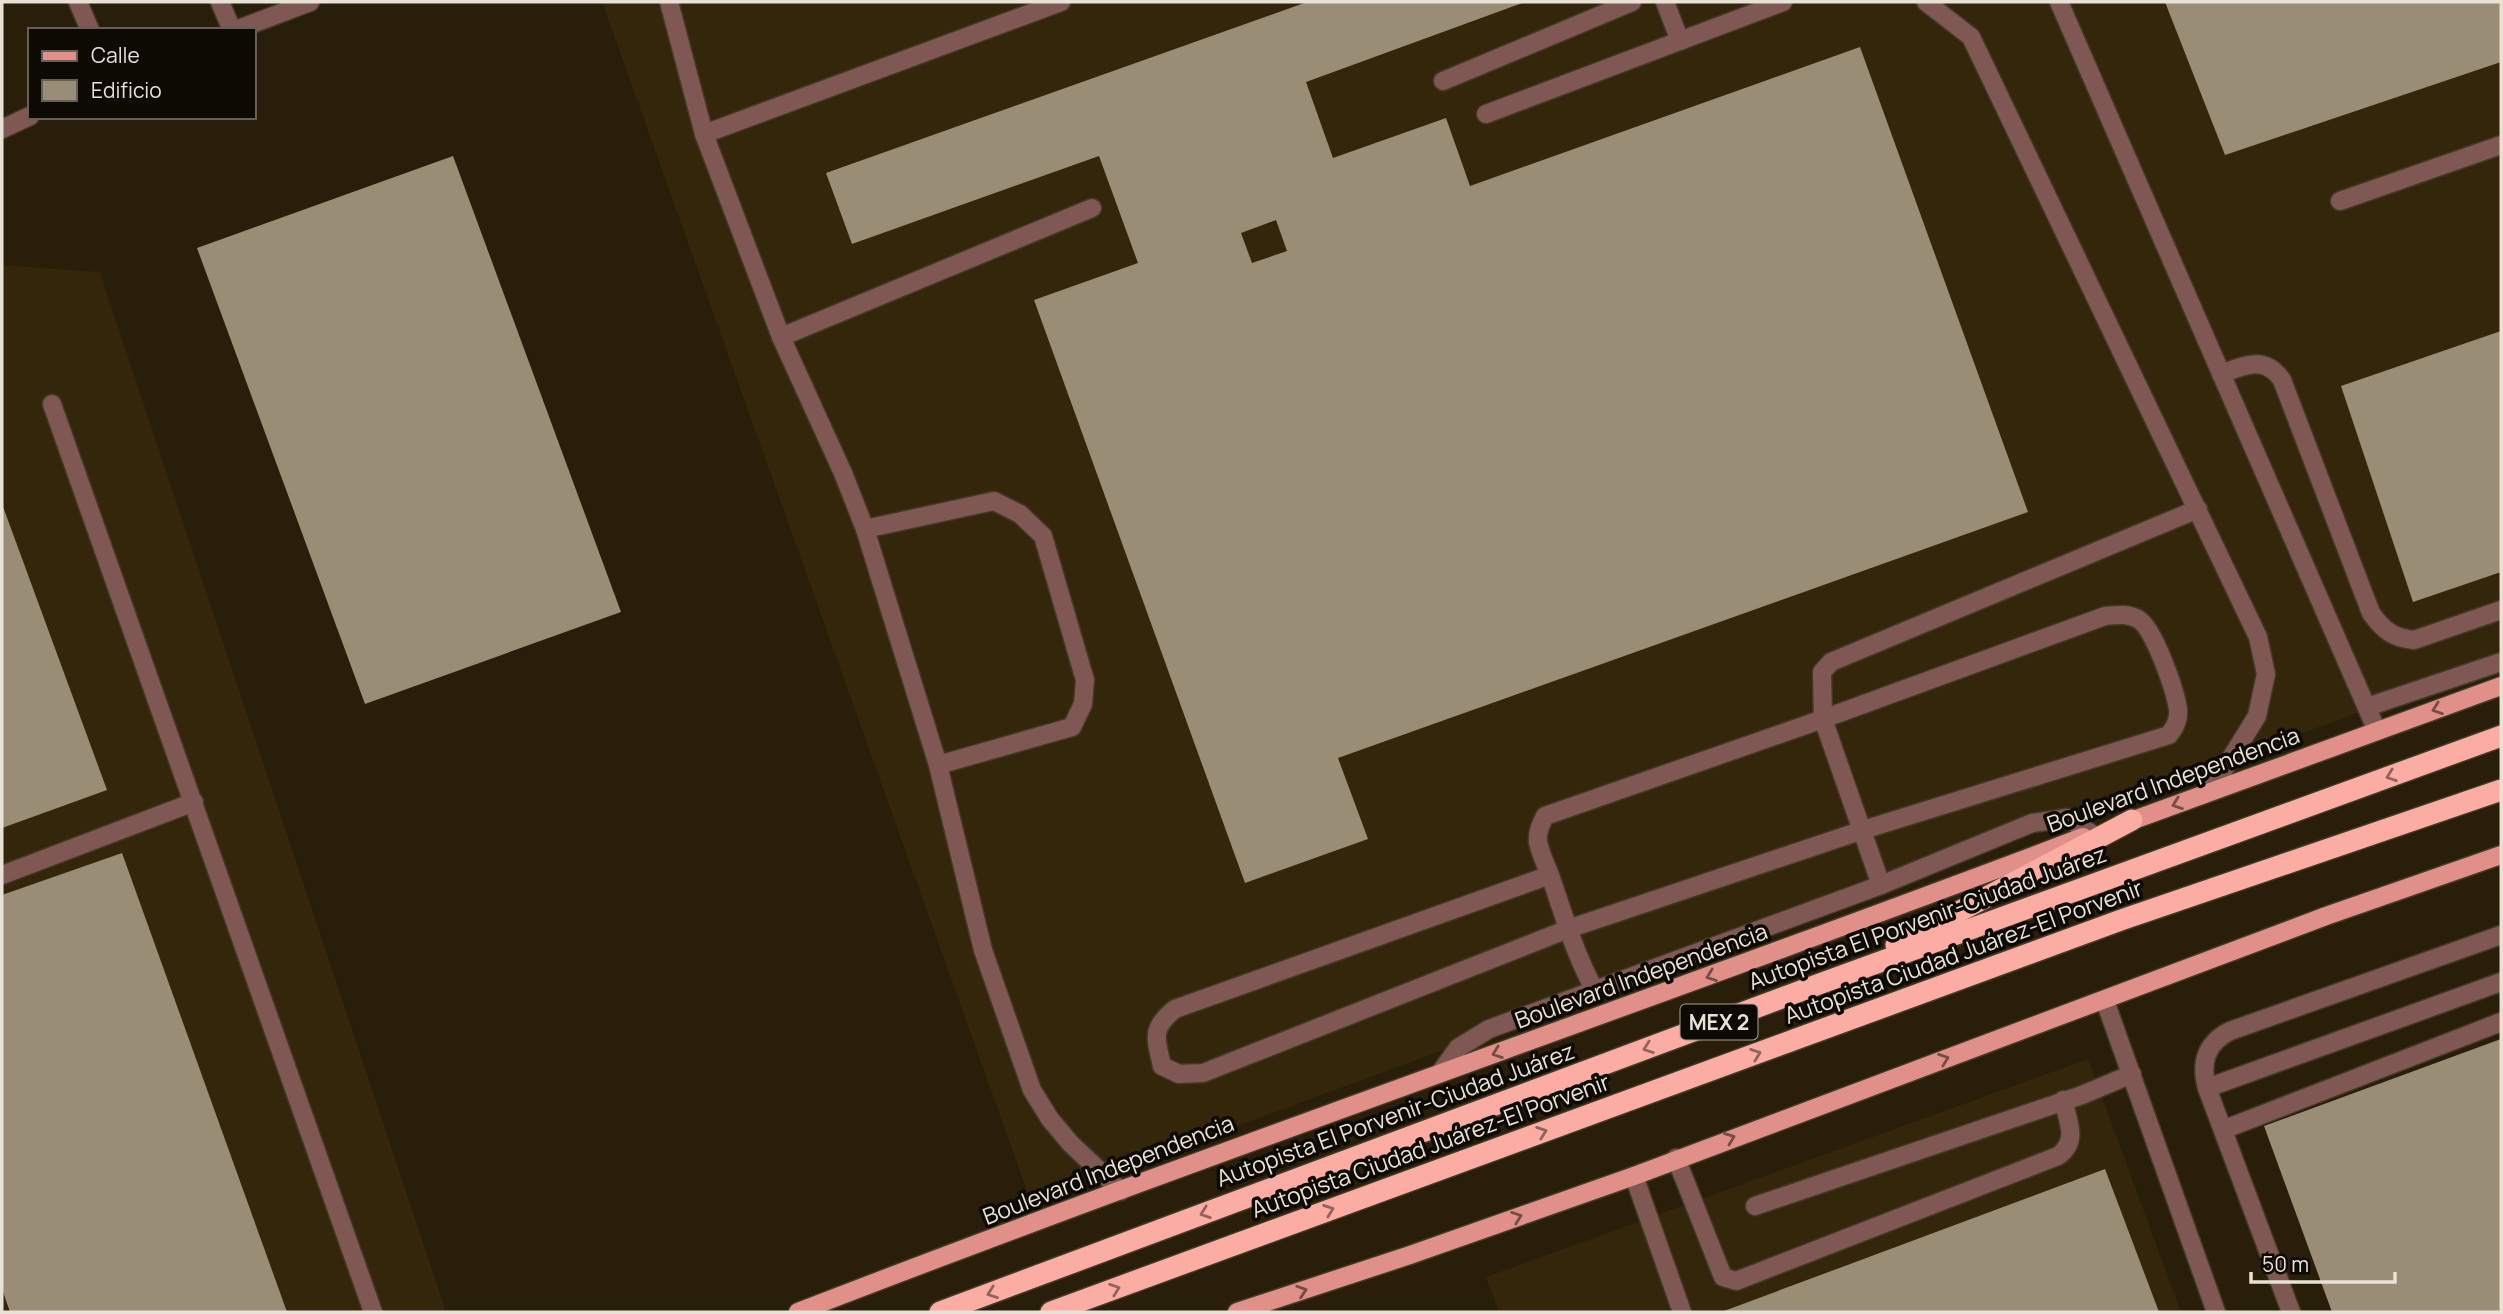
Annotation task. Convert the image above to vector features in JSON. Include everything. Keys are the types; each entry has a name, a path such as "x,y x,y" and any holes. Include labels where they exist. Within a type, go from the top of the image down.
{"highway":[{"name":"Autopista El Porvenir-Ciudad Juárez","path":"940,1312 1822,984 2501,736"},
{"name":"Autopista Ciudad Juárez-El Porvenir","path":"1051,1312 2120,920 2501,790"},
{"path":"1822,984 2132,820"}],"main road":[{"name":"Boulevard Independencia","path":"798,1312 1440,1073 2501,686"},
{"path":"1237,1312 1634,1176 2326,916 2501,855"}],"street":[{"path":"79,2 89,28"},
{"path":"220,2 233,28"},
{"path":"239,28 310,2"},
{"path":"669,2 704,134 781,337 843,473 864,529 938,765 983,950 1032,1090 1050,1119 1071,1144 1121,1191"},
{"path":"704,134 1060,2"},
{"path":"1443,81 1632,2"},
{"path":"1665,2 1680,41"},
{"path":"1486,114 1783,2"},
{"path":"1926,2 1971,37 2258,637 2266,674 2257,716 2210,792"},
{"path":"2059,2 2377,731"},
{"path":"2,129 28,117"},
{"path":"2340,201 2501,145"},
{"path":"781,337 1091,208"},
{"path":"2221,374 2251,363 2264,364 2276,371 2282,380 2371,613 2382,629 2399,638 2414,640 2501,610"},
{"path":"52,404 373,1312"},
{"path":"864,529 995,501 1020,514 1043,536 1085,680 1083,704 1072,727 938,765"},
{"path":"1881,886 1823,719 1822,672 1831,662 2198,509"},
{"path":"1550,875 1175,1009 1162,1019 1155,1034 1162,1066 1179,1074 1203,1073 1568,929 1863,830 2169,735 2176,725 2178,710 2162,661 2149,629 2137,618 2123,614 2105,615 1823,719 1545,816 1539,828 1538,842 1550,875 1568,929 1578,958 1594,989"},
{"path":"2367,707 2501,662"},
{"path":"2,875 194,802"},
{"path":"1440,1073 1458,1048 1473,1037 1594,989 1881,886 2032,823 2067,818 2078,822 2092,834"},
{"path":"2291,1312 2225,1129 2207,1088 2203,1062 2220,1035 2501,936"},
{"path":"1735,938 1744,964"},
{"path":"2207,1088 2501,982"},
{"path":"2105,1001 2217,1312"},
{"path":"2225,1129 2501,1022"},
{"path":"1755,1206 2132,1074"},
{"path":"1676,1158 1723,1277 1736,1281 2058,1156 2070,1146 2071,1139 2063,1100"},
{"path":"1634,1176 1682,1312"}],"shaded area":[{"path":"602,2 2501,2 2501,660 1031,1202"},
{"path":"2,265 100,272 446,1312 2,1312"},
{"path":"2088,1059 2181,1312 1499,1312 1486,1277"}],"building":[{"path":"1307,2 1525,2 1306,82 1333,158 1446,118 1470,186 1860,47 2028,512 1338,758 1368,839 1245,883 1034,300 1138,263 1099,156 852,244 826,173","holes":["1276,220 1287,251 1252,263 1241,233"]},
{"path":"2165,2 2501,2 2501,62 2225,155"},
{"path":"453,156 621,612 365,704 197,248"},
{"path":"2501,331 2501,572 2413,602 2341,386"},
{"path":"2,504 107,790 2,828"},
{"path":"122,853 287,1312 10,1312 2,1289 2,895"},
{"path":"2501,1039 2501,1312 2332,1312 2264,1126"},
{"path":"2105,1169 2159,1312 1724,1311"}]}
